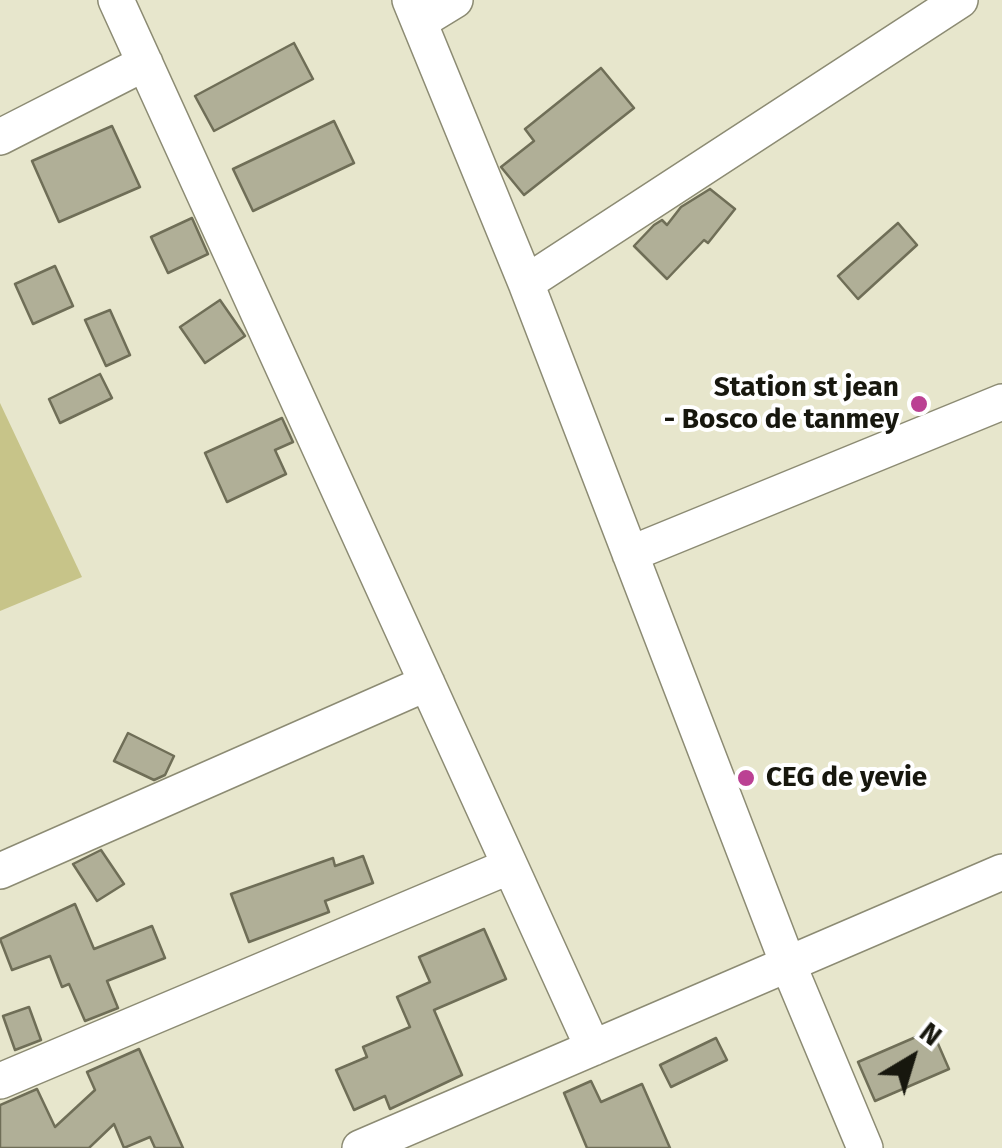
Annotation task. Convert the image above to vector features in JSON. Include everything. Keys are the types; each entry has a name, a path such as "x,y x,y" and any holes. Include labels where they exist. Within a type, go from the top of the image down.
{"street":[{"path":"116,0 593,1048"},
{"path":"455,0 414,11 526,283 788,964 865,1148"},
{"path":"526,283 960,0"},
{"path":"0,137 145,63"},
{"path":"630,554 1002,402"},
{"path":"0,871 427,683"},
{"path":"0,1081 510,866"},
{"path":"360,1148 1002,873"}],"shaded area":[{"path":"0,403 82,577 0,611"}],"building":[{"path":"294,43 313,79 214,131 195,96"},
{"path":"601,68 634,108 524,195 501,167 534,141 525,129"},
{"path":"334,121 354,163 253,211 233,169"},
{"path":"112,126 140,187 59,222 32,161"},
{"path":"710,189 735,209 708,243 704,240 667,279 634,246 654,225 662,220 667,225 681,207"},
{"path":"192,218 208,254 168,273 151,237"},
{"path":"898,223 917,245 858,299 838,276"},
{"path":"55,266 73,306 33,324 15,284"},
{"path":"220,300 245,336 205,363 180,327"},
{"path":"110,310 130,355 106,366 85,320"},
{"path":"100,374 112,398 60,423 49,399"},
{"path":"282,418 293,442 275,450 286,474 227,502 205,453"},
{"path":"128,733 174,756 165,775 154,780 114,761"},
{"path":"101,850 124,884 97,901 73,864"},
{"path":"363,856 373,883 325,901 329,912 249,942 231,894 333,858 335,866"},
{"path":"75,904 94,949 152,926 165,958 107,981 118,1008 85,1021 69,984 62,987 50,956 12,970 0,939"},
{"path":"484,929 506,979 434,1010 462,1075 390,1109 385,1096 354,1110 336,1070 367,1057 363,1047 410,1027 397,997 430,982 419,957"},
{"path":"29,1007 41,1040 15,1050 3,1016"},
{"path":"932,1030 949,1069 875,1101 858,1062"},
{"path":"716,1038 727,1060 671,1087 660,1065"},
{"path":"139,1049 183,1148 155,1148 150,1137 124,1148 114,1124 89,1148 0,1148 0,1105 37,1089 55,1127 95,1090 87,1072"},
{"path":"591,1081 601,1102 642,1084 670,1148 587,1148 564,1093"}],"place":[{"name":"Station st jean - Bosco de tanmey","path":"919,404"},
{"name":"CEG de yevie","path":"746,778"}]}
